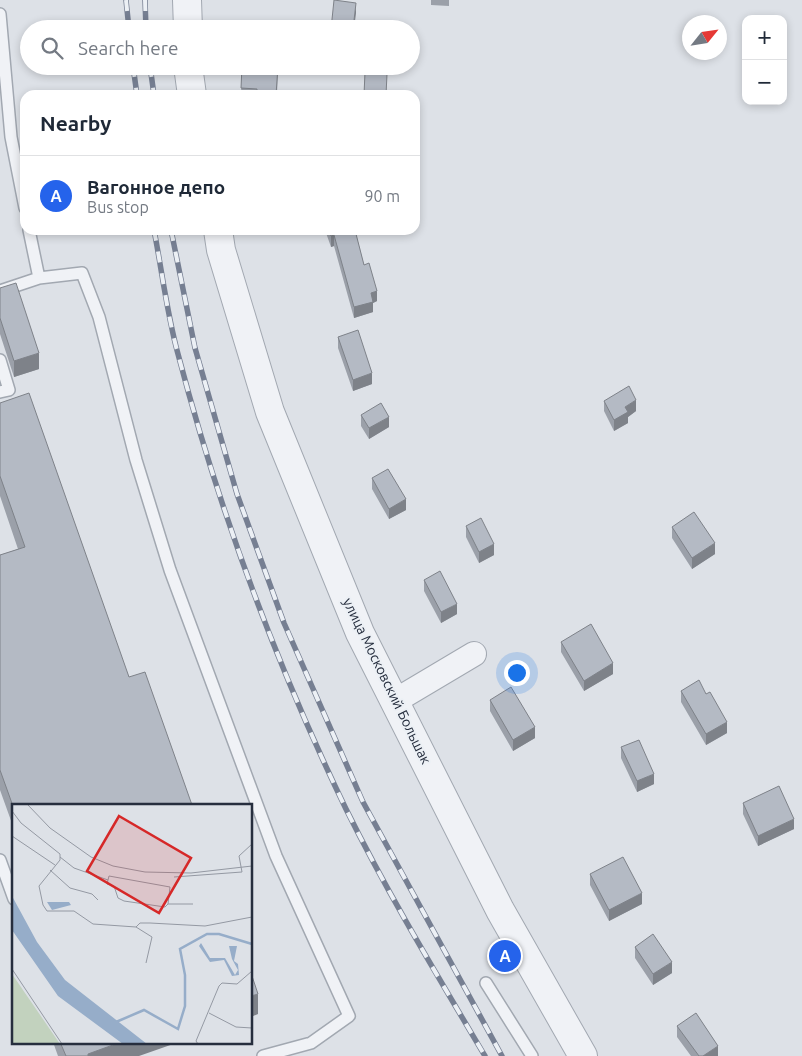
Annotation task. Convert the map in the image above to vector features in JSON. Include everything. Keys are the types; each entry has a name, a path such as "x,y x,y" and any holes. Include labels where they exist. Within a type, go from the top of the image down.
{"street":[{"path":"187,0 188,20"},
{"path":"189,75 191,90"},
{"name":"улица Московский Большак","path":"219,235 221,250 270,412 360,633 500,910 583,1056"},
{"path":"395,701 474,654"}],"lane":[{"path":"0,14 11,137 20,183"},
{"path":"31,235 39,278"},
{"path":"0,291 39,278 82,273 99,317 136,460 170,570 276,856 349,1016 311,1043 263,1056"},
{"path":"0,360 9,390 0,392"},
{"path":"0,860 12,893"},
{"path":"486,983 532,1056"}],"building":[{"path":"334,0 356,3 354,20 332,20"},
{"path":"242,75 277,75 276,90 241,88"},
{"path":"365,75 387,75 386,90 364,90"},
{"path":"334,235 356,235 364,265 369,263 377,291 371,293 373,302 354,307"},
{"path":"16,283 39,353 14,361 0,318 0,288"},
{"path":"358,330 372,373 353,380 338,337"},
{"path":"629,386 636,400 625,407 628,412 614,420 604,401"},
{"path":"29,393 129,677 145,672 192,804 12,804 0,770 0,555 25,547 0,476 0,403"},
{"path":"381,403 389,417 369,428 361,415"},
{"path":"388,469 406,499 389,509 372,478"},
{"path":"694,512 715,543 692,558 672,527"},
{"path":"481,518 494,544 479,552 466,526"},
{"path":"440,571 457,604 441,612 424,580"},
{"path":"591,624 613,663 584,681 561,642"},
{"path":"699,680 706,694 710,692 727,722 706,734 681,691"},
{"path":"511,687 535,727 513,740 490,700"},
{"path":"639,740 654,774 637,781 621,747"},
{"path":"779,786 794,819 758,836 743,803"},
{"path":"623,857 642,893 609,910 590,874"},
{"path":"653,934 672,962 653,974 635,947"},
{"path":"252,976 258,994 252,996"},
{"path":"696,1013 718,1046 703,1056 699,1056 677,1026"},
{"path":"61,1044 116,1044 88,1054 88,1056 66,1056"}],"railway":[{"path":"126,0 128,20"},
{"path":"145,0 146,20"},
{"path":"134,75 136,90"},
{"path":"151,75 153,90"},
{"path":"155,235 171,324 194,412 231,528 273,642 320,754 362,841 413,934 485,1056"},
{"path":"172,235 195,348 237,494 284,623 363,802 502,1056"}],"place":[{"name":"Вагонное депо","path":"505,956"}]}
